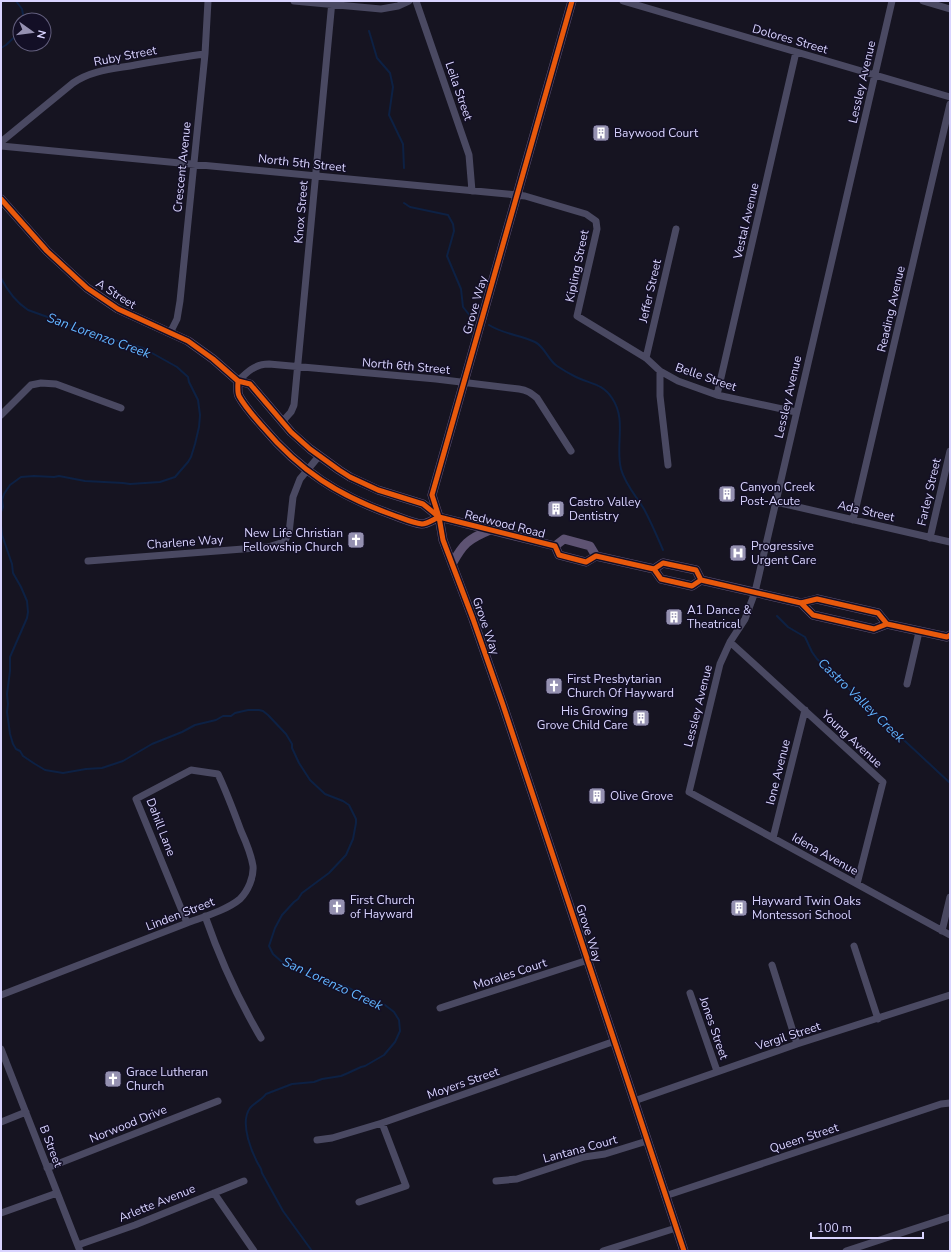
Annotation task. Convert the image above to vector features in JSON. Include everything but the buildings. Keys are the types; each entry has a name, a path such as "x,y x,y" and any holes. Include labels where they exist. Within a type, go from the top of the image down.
{"main road":[{"name":"Grove Way","path":"572,1 432,495 439,517 443,540 476,626 503,705 684,1251"},
{"name":"A Street","path":"1,200 47,251 87,288 118,309 188,341 213,359 238,381 250,384 301,442 319,456"},
{"path":"238,381 238,394 254,417 278,444 307,470 341,494 376,509 423,524 439,517"},
{"name":"Redwood Road","path":"319,456 362,483 423,504 439,517 555,546 560,555 586,562 596,556 654,569 661,579 692,586 701,580 801,603 817,599 878,613 887,624"},
{"path":"452,564 461,548 469,540 476,535 490,530"},
{"name":"Redwood Road","path":"555,546 564,539 569,540 590,546 596,556"},
{"name":"Redwood Road","path":"654,569 663,563 696,570 701,580"},
{"name":"Redwood Road","path":"801,603 813,615 874,629 887,624 919,632 949,637"}],"street":[{"name":"Crescent Avenue","path":"170,333 177,319 180,301 205,54 208,1"},
{"path":"294,1 332,3 381,9 398,6 409,1"},
{"name":"Leila Street","path":"416,1 469,155 472,191"},
{"name":"Dolores Street","path":"623,1 950,97"},
{"name":"Lessley Avenue","path":"689,792 720,664 730,642 745,619 755,592 892,1"},
{"path":"923,1 950,9"},
{"name":"Knox Street","path":"282,422 291,412 294,405 332,3"},
{"name":"Vestal Avenue","path":"717,395 796,52"},
{"name":"Ruby Street","path":"1,142 73,82 82,77 97,72 160,60 205,54"},
{"name":"Reading Avenue","path":"853,520 950,104"},
{"name":"North 5th Street","path":"1,146 525,196 586,214 596,221"},
{"name":"Kipling Street","path":"577,316 597,230 596,221"},
{"name":"Jeffer Street","path":"646,358 676,229"},
{"name":"Belle Street","path":"577,316 646,358 660,371 678,381 717,395 796,412"},
{"name":"North 6th Street","path":"238,381 253,368 262,364 527,390 537,398 570,451"},
{"path":"660,371 660,396 668,465"},
{"path":"1,415 31,386 41,383 56,384 121,408"},
{"name":"Farley Street","path":"930,538 950,451"},
{"name":"Charlene Way","path":"88,561 268,547 284,542 289,533 294,497 300,479 319,456"},
{"name":"Ada Street","path":"776,502 950,542"},
{"path":"906,684 919,632"},
{"name":"Young Avenue","path":"730,642 883,782 857,884"},
{"name":"Ione Avenue","path":"773,838 805,710"},
{"name":"Dahill Lane","path":"187,923 136,799 191,770 218,774"},
{"name":"Linden Street","path":"1,995 226,908 240,898 250,884 253,867 250,852 218,774"},
{"name":"Idena Avenue","path":"689,792 950,935"},
{"path":"942,931 950,897"},
{"path":"205,916 231,982 261,1038"},
{"path":"854,946 878,1019"},
{"name":"Morales Court","path":"440,1008 588,960"},
{"path":"772,965 797,1044"},
{"name":"Jones Street","path":"690,993 717,1071"},
{"name":"Vergil Street","path":"634,1101 797,1044 950,995"},
{"name":"Moyers Street","path":"316,1140 332,1138 382,1123 615,1041"},
{"name":"B Street","path":"1,1049 79,1248"},
{"name":"Norwood Drive","path":"47,1168 218,1101"},
{"name":"Queen Street","path":"665,1196 942,1104 950,1103"},
{"path":"1,1122 26,1112"},
{"path":"359,1202 406,1186 382,1123"},
{"name":"Lantana Court","path":"496,1181 517,1179 584,1157 605,1154 647,1141"},
{"name":"Arlette Avenue","path":"79,1248 244,1181"},
{"path":"1,1213 57,1193"},
{"path":"214,1193 254,1251"},
{"path":"846,1251 950,1216"},
{"path":"603,1251 676,1228"}],"waterway":[{"name":"San Lorenzo Creek","path":"16,1 23,12"},
{"name":"Castro Valley Creek","path":"369,31 377,58 390,73 393,87 389,115 403,144 404,168"},
{"name":"San Lorenzo Creek","path":"1,48 12,39"},
{"name":"Castro Valley Creek","path":"404,203 410,207 448,215 453,224 454,231 447,256 461,289 463,307 471,317"},
{"name":"San Lorenzo Creek","path":"1,278 12,296 28,310 81,330 143,348 177,367 188,377 198,400 200,415 199,427 191,457 175,477 160,482 130,484 85,481 59,476 21,477 10,485 4,494 1,512"},
{"name":"Castro Valley Creek","path":"489,325 535,342 557,366 576,377 596,384 604,389 612,398 619,415 619,451 621,469 628,485 652,524 663,550"},
{"name":"San Lorenzo Creek","path":"1,525 2,535 12,564 13,573 27,601 27,618 10,657 7,694 7,712 10,734 13,744 23,756 45,770 63,773 102,768 123,761 152,744 195,725 216,720 223,716 231,716 235,713 248,710 259,710 268,715 286,734 292,744 292,748 299,763 310,780 325,794 349,805 356,819 353,839 346,855 329,873 302,893 282,915 275,928 269,946 273,954 282,962 347,987 367,998 385,1005 394,1012 399,1020 400,1031 395,1042 384,1055 365,1066 341,1076 314,1082 292,1084 266,1094 250,1108 247,1114 246,1122 248,1138 262,1173 283,1211 312,1251"},
{"name":"Castro Valley Creek","path":"777,616 788,627 805,637 817,659 950,783"}],"cycle path":[{"path":"572,1 432,495 439,517 443,540 503,705 684,1251"},
{"path":"1,199 47,251 87,288 118,309 188,341 213,359 238,381 250,384 291,432 310,449 350,477 378,490 423,504 439,517 555,546 559,555 586,562 596,556 654,569 661,579 692,586 701,580 801,603 817,599 878,613 887,624"},
{"path":"238,381 239,396 253,416 291,457 322,480 373,508 411,522 424,524 439,517"},
{"path":"654,569 663,563 696,570 701,580"},
{"path":"801,603 813,615 874,629 887,624 947,637 950,635"}],"place":[{"name":"Baywood Court","path":"601,133"},
{"name":"Canyon Creek Post-Acute","path":"727,494"},
{"name":"Castro Valley Dentistry","path":"556,509"},
{"name":"New Life Christian Fellowship Church","path":"356,540"},
{"name":"Progressive Urgent Care","path":"738,553"},
{"name":"A1 Dance & Theatrical","path":"674,617"},
{"name":"First Presbytarian Church Of Hayward","path":"554,686"},
{"name":"His Growing Grove Child Care","path":"641,718"},
{"name":"Olive Grove","path":"597,796"},
{"name":"First Church of Hayward","path":"337,907"},
{"name":"Hayward Twin Oaks Montessori School","path":"739,908"},
{"name":"Grace Lutheran Church","path":"113,1079"}]}
